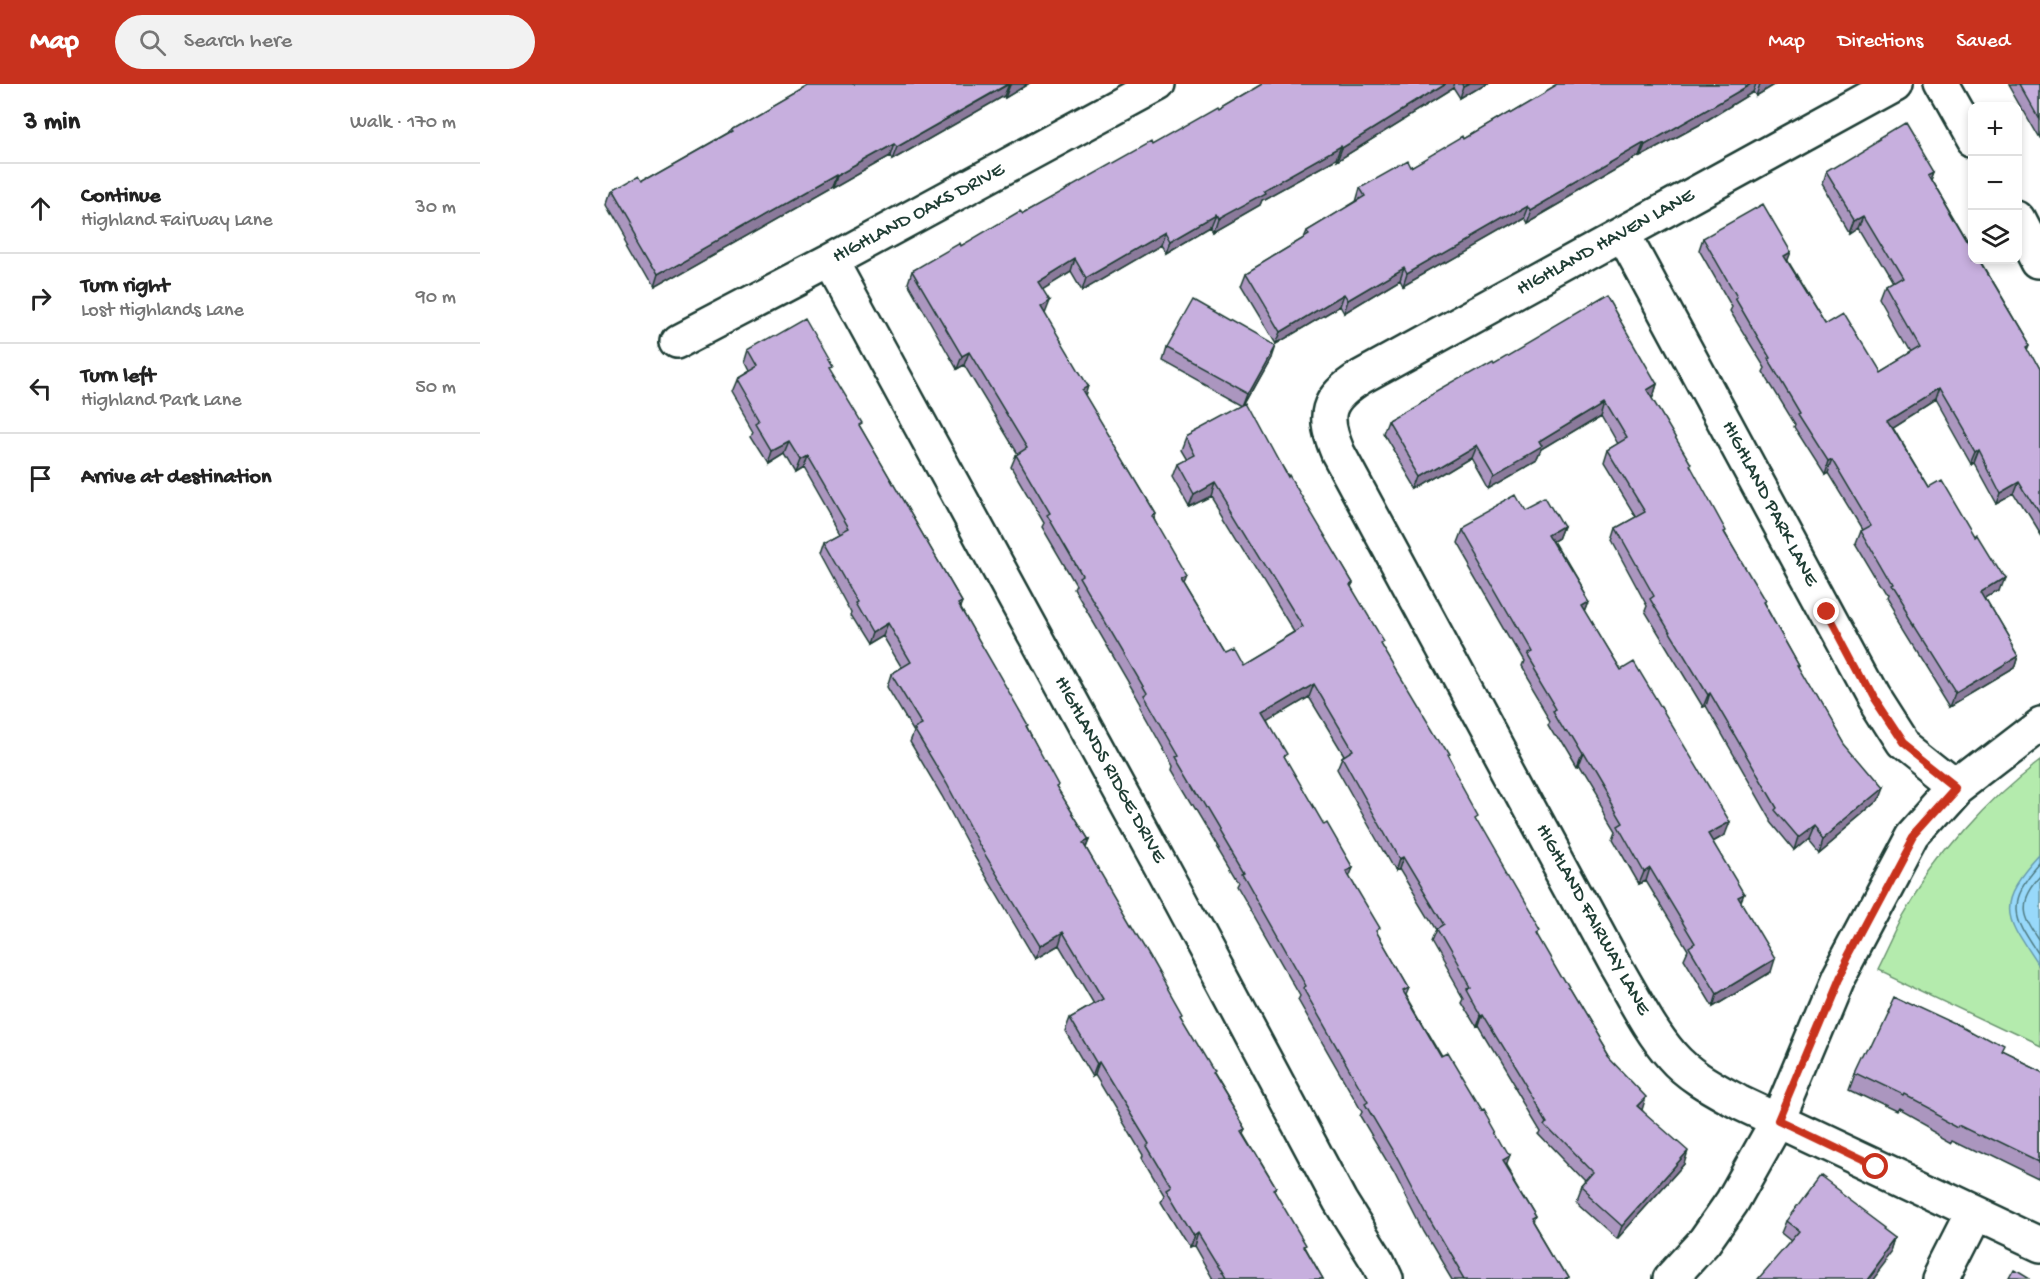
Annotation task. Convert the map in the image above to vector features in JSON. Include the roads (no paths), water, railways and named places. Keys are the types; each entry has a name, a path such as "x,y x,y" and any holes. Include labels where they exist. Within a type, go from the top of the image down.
{"street":[{"name":"HIGHLAND OAKS DRIVE","path":"678,341 1158,84"},
{"name":"HIGHLAND HAVEN LANE","path":"1329,414 1336,396 1361,377 1895,84"},
{"path":"1941,84 1968,132"},
{"path":"2022,227 2040,262"},
{"name":"HIGHLAND PARK LANE","path":"1623,234 1872,697 1903,744 1957,787"},
{"name":"HIGHLANDS RIDGE DRIVE","path":"831,261 1341,1201 1386,1279"},
{"name":"HIGHLAND FAIRWAY LANE","path":"1329,414 1330,434 1338,453 1610,955 1650,1025 1672,1057 1703,1082 1740,1103 2040,1244"},
{"path":"1670,1279 1704,1242 1732,1202 1778,1120 1837,979 1913,836 1957,787 2040,723"},
{"path":"1942,1279 1975,1214"}],"water":[{"path":"2040,856 2040,965 2020,933 2011,910 2016,887"}]}
